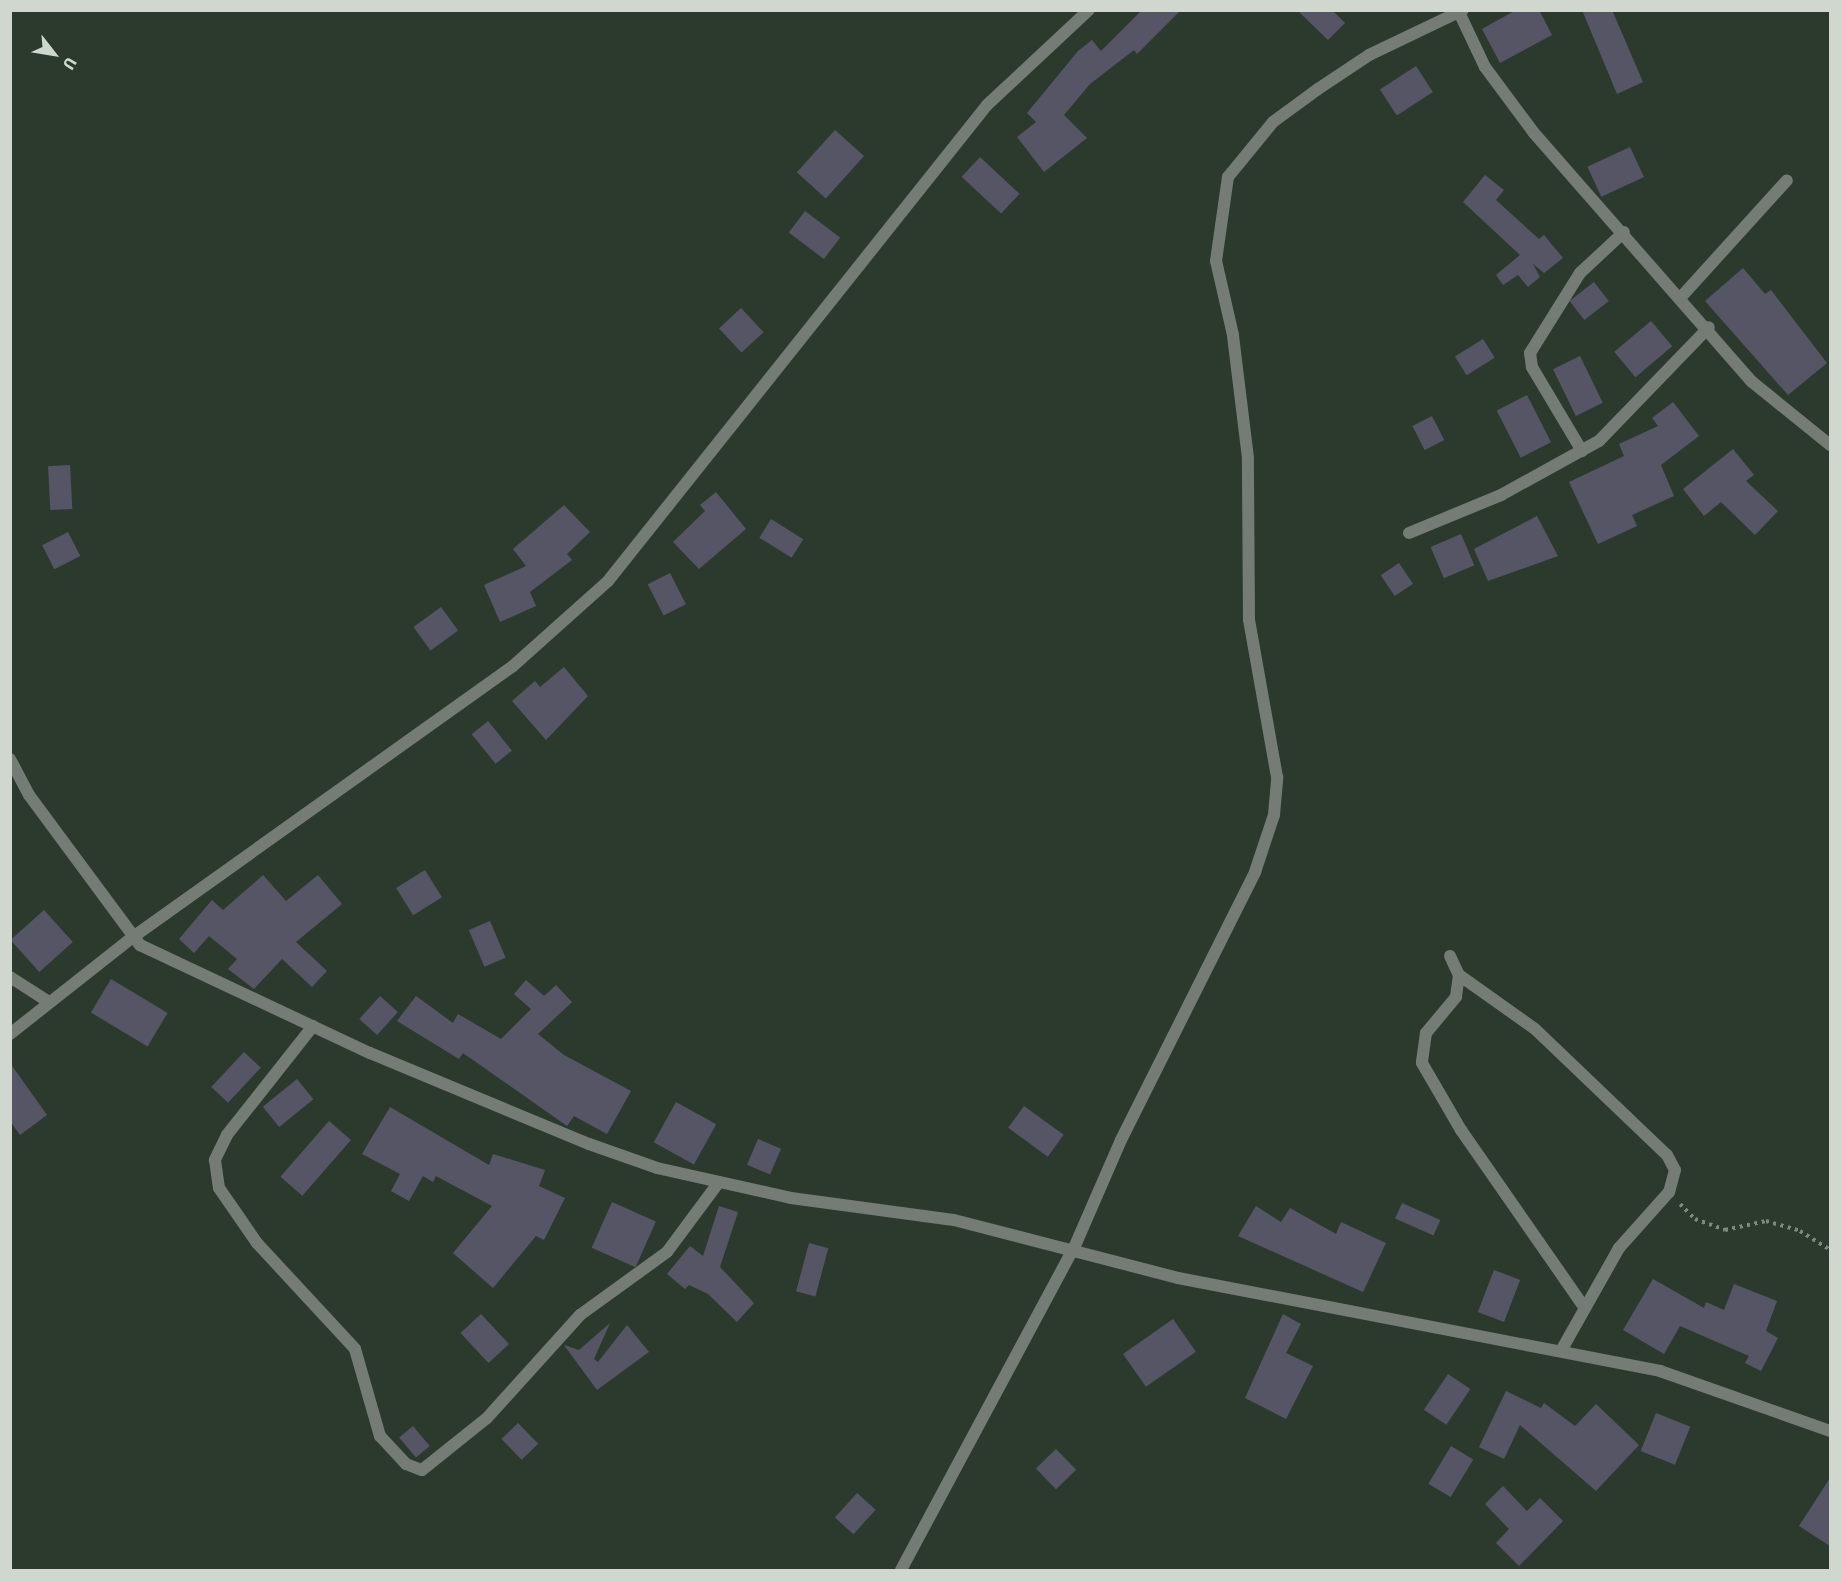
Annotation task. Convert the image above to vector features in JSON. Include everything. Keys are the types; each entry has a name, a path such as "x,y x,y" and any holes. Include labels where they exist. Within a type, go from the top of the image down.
{"street":[{"path":"10,1034 133,937 513,666 608,581 987,105 1089,10"},
{"path":"901,1570 1074,1248 1121,1140 1255,872 1274,815 1277,777 1249,620 1248,458 1233,335 1216,261 1228,177 1273,122 1369,55 1460,11 1485,67 1527,123 1682,296 1771,400 1830,444"},
{"path":"1682,296 1787,180"},
{"path":"1582,451 1532,367 1530,353 1580,273 1624,232"},
{"path":"1409,533 1501,495 1582,451 1709,327"},
{"path":"10,759 29,795 133,937 154,953 313,1026 589,1144 657,1168 791,1198 954,1220 1074,1248 1178,1278 1660,1371 1830,1431"},
{"path":"1450,956 1459,975 1535,1029 1667,1155 1675,1170 1669,1192 1619,1248 1561,1351"},
{"path":"1459,975 1456,997 1426,1033 1422,1063 1461,1130 1584,1307"},
{"path":"10,977 49,1002"},
{"path":"313,1026 227,1135 215,1160 219,1188 257,1243 355,1349 380,1436 406,1464 422,1470 487,1418 580,1315 667,1252 719,1182"}],"path":[{"path":"1669,1192 1695,1220 1725,1230 1766,1221 1800,1231 1830,1250"}],"building":[{"path":"1142,10 1181,10 1137,54 1134,50 1090,84 1064,115 1087,138 1044,172 1017,137 1036,122 1027,113 1078,51 1092,40 1101,51"},
{"path":"1297,10 1332,10 1345,23 1328,40"},
{"path":"1516,10 1539,10 1552,35 1500,63 1482,29"},
{"path":"1582,10 1612,10 1643,82 1617,94"},
{"path":"1416,66 1433,92 1397,115 1380,89"},
{"path":"835,130 864,156 826,198 797,172"},
{"path":"1630,147 1644,177 1601,197 1587,167"},
{"path":"980,157 1019,194 1001,214 962,177"},
{"path":"1485,175 1504,190 1496,200 1539,239 1544,235 1563,258 1544,273 1533,264 1540,277 1528,287 1518,275 1503,285 1496,275 1520,255 1463,202"},
{"path":"805,211 840,237 824,259 789,233"},
{"path":"1743,268 1765,294 1771,290 1827,363 1788,395 1705,301"},
{"path":"1594,282 1609,301 1584,320 1570,301"},
{"path":"741,308 764,332 742,353 719,328"},
{"path":"1651,321 1672,346 1635,377 1614,352"},
{"path":"1483,339 1495,358 1467,375 1455,356"},
{"path":"1580,356 1603,403 1576,416 1553,369"},
{"path":"1527,395 1551,442 1521,458 1497,410"},
{"path":"1673,402 1699,436 1661,465 1674,496 1632,515 1637,526 1598,544 1569,482 1624,456 1619,444 1658,426 1652,418"},
{"path":"1432,416 1444,440 1425,450 1412,426"},
{"path":"1733,449 1754,475 1746,481 1778,511 1755,535 1721,502 1704,516 1683,489"},
{"path":"70,465 72,509 50,510 48,466"},
{"path":"716,492 746,529 699,569 673,542 705,511 700,505"},
{"path":"564,505 590,532 567,554 572,560 530,592 536,606 500,622 484,585 526,566 513,549"},
{"path":"1537,516 1558,556 1488,581 1474,549"},
{"path":"771,519 803,539 792,558 759,538"},
{"path":"68,532 80,556 54,569 42,545"},
{"path":"1461,534 1474,565 1444,578 1431,547"},
{"path":"1399,563 1413,584 1395,596 1381,575"},
{"path":"670,573 686,604 664,616 648,584"},
{"path":"441,607 458,630 431,650 413,627"},
{"path":"564,667 588,696 546,740 512,701 535,681 540,687"},
{"path":"488,721 512,751 496,764 472,734"},
{"path":"425,870 442,897 413,915 396,888"},
{"path":"263,875 286,901 318,875 342,904 296,942 327,971 312,987 282,959 254,989 228,969 237,959 209,936 194,953 179,939 212,900 223,910"},
{"path":"44,910 73,942 39,972 11,940"},
{"path":"490,921 506,958 484,967 469,930"},
{"path":"111,979 168,1013 147,1046 91,1012"},
{"path":"526,980 544,996 556,985 572,1002 538,1034 564,1055 631,1091 607,1134 574,1116 567,1126 463,1053 459,1059 397,1021 416,996 453,1023 458,1014 501,1039 531,1009 514,994"},
{"path":"380,996 398,1012 377,1035 359,1019"},
{"path":"244,1052 261,1068 228,1103 211,1087"},
{"path":"10,1063 47,1115 20,1135 10,1121"},
{"path":"297,1079 313,1099 279,1127 263,1107"},
{"path":"676,1102 716,1124 694,1165 654,1142"},
{"path":"1024,1106 1064,1135 1048,1157 1008,1128"},
{"path":"390,1107 489,1165 493,1154 545,1170 539,1186 565,1198 544,1240 536,1236 493,1288 453,1253 492,1206 436,1176 433,1182 423,1176 409,1201 391,1191 400,1174 362,1154"},
{"path":"329,1121 351,1140 302,1196 280,1177"},
{"path":"758,1139 781,1149 770,1175 747,1165"},
{"path":"612,1202 656,1222 636,1267 592,1248"},
{"path":"1402,1203 1440,1220 1433,1236 1395,1219"},
{"path":"719,1206 738,1212 720,1267 754,1303 737,1322 708,1294 689,1285 685,1289 667,1274 690,1246 703,1256"},
{"path":"1256,1206 1281,1222 1290,1208 1336,1234 1341,1222 1386,1243 1363,1292 1238,1236"},
{"path":"809,1243 828,1248 815,1296 796,1291"},
{"path":"1494,1270 1520,1280 1504,1322 1478,1312"},
{"path":"1653,1279 1704,1308 1706,1302 1724,1310 1734,1284 1777,1301 1766,1331 1778,1338 1761,1371 1745,1363 1749,1356 1680,1326 1664,1354 1623,1330"},
{"path":"481,1314 509,1344 488,1363 461,1333"},
{"path":"1283,1314 1301,1324 1286,1353 1313,1366 1286,1419 1245,1398"},
{"path":"1173,1319 1196,1352 1146,1387 1123,1354"},
{"path":"610,1323 594,1359 598,1362 627,1325 649,1352 597,1390 564,1345 579,1350"},
{"path":"1448,1374 1470,1389 1446,1425 1424,1410"},
{"path":"1506,1391 1541,1408 1544,1403 1575,1426 1596,1404 1639,1445 1596,1491 1520,1425 1504,1459 1479,1447"},
{"path":"1656,1413 1690,1427 1675,1465 1641,1451"},
{"path":"518,1423 538,1444 522,1460 501,1439"},
{"path":"413,1426 430,1446 416,1457 399,1438"},
{"path":"1451,1446 1473,1459 1451,1497 1428,1484"},
{"path":"1056,1449 1076,1470 1056,1489 1036,1468"},
{"path":"1830,1478 1830,1546 1799,1526"},
{"path":"1503,1486 1527,1511 1540,1498 1563,1521 1519,1566 1496,1543 1509,1529 1485,1504"},
{"path":"857,1493 876,1510 853,1534 835,1518"}]}
